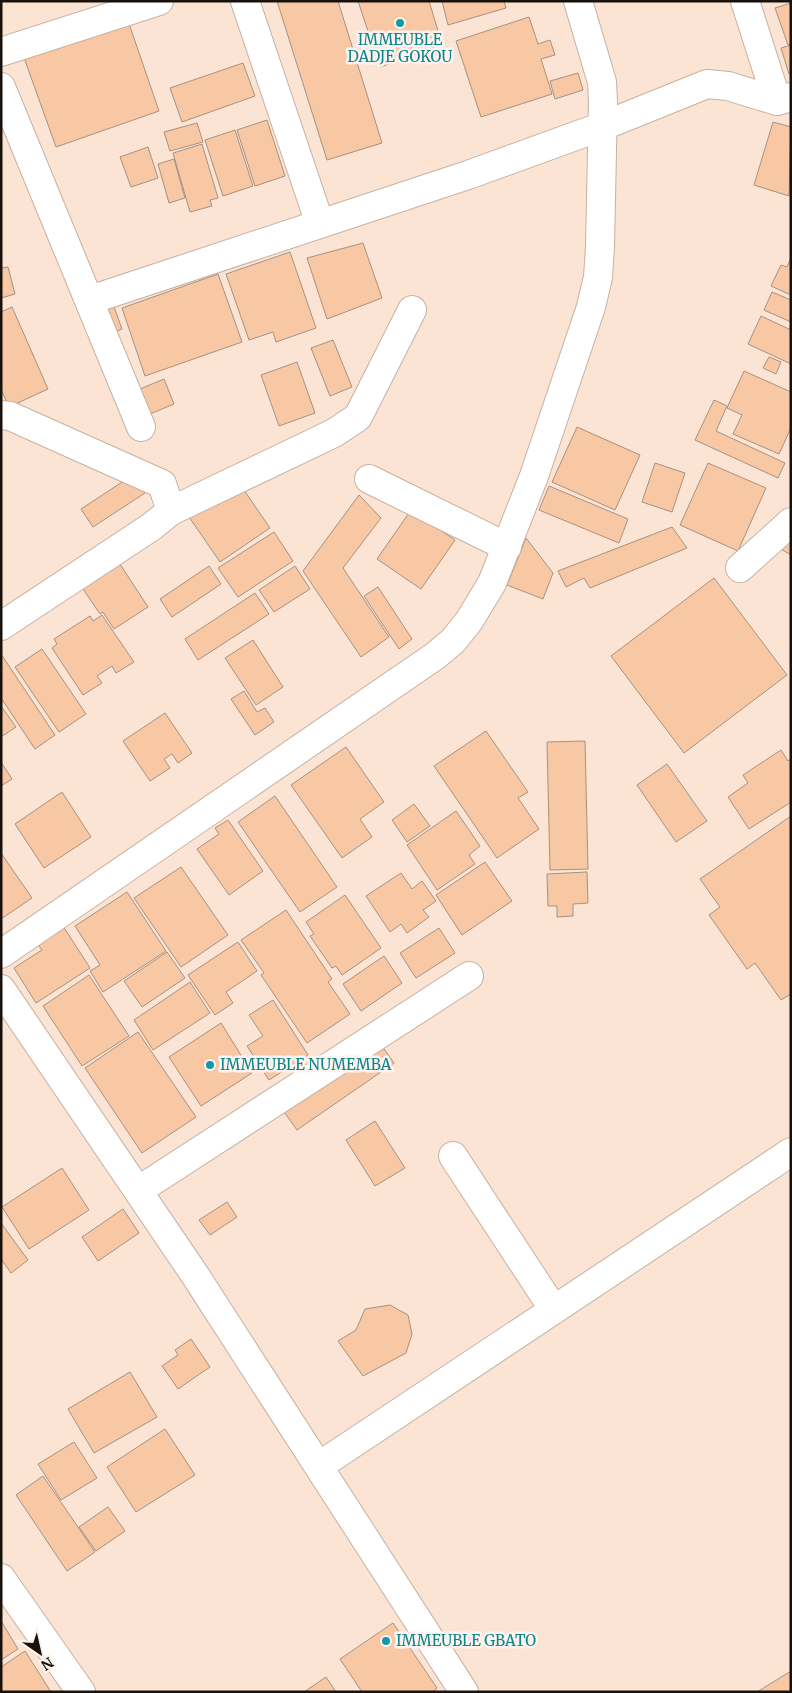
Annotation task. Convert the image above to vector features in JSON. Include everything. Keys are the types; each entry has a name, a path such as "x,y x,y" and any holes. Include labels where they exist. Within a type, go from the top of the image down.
{"street":[{"path":"1,52 159,1"},
{"path":"245,1 320,224"},
{"path":"1,954 435,656 453,641 469,621 492,583 534,476 591,307 598,277 603,126 602,82 578,1"},
{"path":"745,1 784,99"},
{"path":"90,300 468,175 603,126 707,84 728,86 784,99"},
{"path":"1,87 141,427"},
{"path":"1,626 151,527 171,511 334,433 358,417 412,310"},
{"path":"1,415 10,416 162,484 171,511"},
{"path":"369,479 507,547"},
{"path":"740,568 791,522"},
{"path":"139,1190 469,976"},
{"path":"1,989 139,1190 464,1692"},
{"path":"319,1466 791,1152"},
{"path":"453,1156 554,1310"},
{"path":"1,1578 81,1692"}],"building":[{"path":"277,1 338,1 382,143 327,160"},
{"name":"IMMEUBLE DADJE GOKOU","path":"358,1 429,1 442,44 380,67"},
{"path":"442,1 504,1 506,8 448,25"},
{"path":"791,3 791,44 788,45 775,8"},
{"path":"126,15 159,111 56,147 22,52"},
{"path":"529,17 538,44 550,40 555,55 541,59 552,94 481,117 456,41"},
{"path":"791,45 791,73 789,74 781,48"},
{"path":"243,63 255,96 182,122 170,88"},
{"path":"578,73 583,90 555,99 550,81"},
{"path":"267,120 285,176 255,186 237,130"},
{"path":"773,122 791,127 789,196 754,185"},
{"path":"197,123 203,142 170,151 164,132"},
{"path":"235,130 253,186 223,196 205,140"},
{"path":"202,144 218,198 210,200 212,206 190,212 173,153"},
{"path":"148,147 158,178 131,187 120,157"},
{"path":"174,159 185,198 169,203 158,164"},
{"path":"363,243 382,298 327,319 307,258"},
{"path":"290,252 316,328 276,342 273,332 249,340 226,274"},
{"path":"790,260 791,295 771,286 781,265 787,267"},
{"path":"8,267 15,294 1,298 1,268"},
{"path":"218,274 242,342 145,376 122,308"},
{"path":"772,292 791,300 791,322 764,310"},
{"path":"12,307 48,389 9,407 1,389 1,312"},
{"path":"114,307 122,329 110,334 101,312"},
{"path":"761,316 791,330 791,364 748,344"},
{"path":"333,340 352,387 330,396 311,348"},
{"path":"769,357 781,362 776,374 763,368"},
{"path":"297,362 315,413 279,426 261,375"},
{"path":"744,371 791,392 791,428 779,454 733,434 742,415 727,408"},
{"path":"164,379 174,404 150,414 140,389"},
{"path":"714,400 727,406 716,431 785,463 778,478 695,440"},
{"path":"577,427 640,455 615,510 552,482"},
{"path":"655,463 685,473 672,512 642,502"},
{"path":"708,463 766,488 738,551 680,525"},
{"path":"133,475 145,493 93,527 81,509"},
{"path":"239,483 270,528 220,562 189,517"},
{"path":"549,486 628,519 619,543 539,510"},
{"path":"359,495 381,518 343,568 389,637 361,657 303,571"},
{"path":"411,510 455,540 421,589 377,559"},
{"path":"672,527 687,548 590,588 584,578 566,587 558,571"},
{"path":"791,529 791,555 779,548"},
{"path":"274,532 293,561 238,597 218,568"},
{"path":"526,538 553,573 543,599 507,585"},
{"path":"116,558 148,607 114,629 103,612 100,614 79,583"},
{"path":"209,566 221,584 172,617 160,599"},
{"path":"295,566 310,589 274,612 259,590"},
{"path":"714,578 787,675 684,753 611,656"},
{"path":"378,587 412,639 399,649 364,596"},
{"path":"255,593 269,614 198,660 185,639"},
{"path":"102,615 134,662 116,673 112,666 97,676 102,683 83,695 52,648 57,644 54,639 90,616 93,621"},
{"path":"253,640 283,687 256,705 225,658"},
{"path":"42,649 86,714 59,732 15,667"},
{"path":"1,654 55,735 35,749 1,698"},
{"path":"244,691 257,712 265,708 274,722 255,735 231,699"},
{"path":"1,706 16,727 1,737"},
{"path":"165,713 192,753 178,763 172,754 164,759 170,768 150,781 123,741"},
{"path":"486,731 528,792 518,798 539,829 497,858 434,766"},
{"path":"585,741 588,869 550,870 547,742"},
{"path":"346,747 384,802 360,819 372,837 342,858 291,785"},
{"path":"781,750 788,761 791,759 791,802 749,829 728,797 748,783 743,775"},
{"path":"1,762 12,779 1,786"},
{"path":"667,764 707,821 676,842 637,785"},
{"path":"62,792 91,837 44,868 15,824"},
{"path":"275,796 337,887 300,912 238,822"},
{"path":"414,804 430,826 407,842 392,820"},
{"path":"456,811 480,846 469,855 475,864 437,890 407,845"},
{"path":"791,816 791,994 781,1000 755,963 747,969 709,915 720,907 700,879"},
{"path":"228,820 263,871 229,895 197,849 219,834 215,828"},
{"path":"1,853 32,898 1,919"},
{"path":"485,862 512,901 462,935 436,895"},
{"path":"181,867 228,935 181,967 134,898"},
{"path":"587,872 588,903 573,904 573,916 557,917 557,906 548,906 547,874"},
{"path":"401,873 412,889 422,881 436,901 423,910 429,917 407,933 401,924 390,932 366,896"},
{"path":"127,892 166,951 103,992 90,971 100,965 75,926"},
{"path":"345,895 381,948 342,975 336,966 332,968 310,936 314,934 306,922"},
{"path":"286,910 332,979 328,982 350,1014 307,1043 261,975 264,973 241,940"},
{"path":"63,926 90,968 36,1003 14,968 42,950 37,943"},
{"path":"439,928 455,953 416,978 400,953"},
{"path":"238,942 257,971 226,992 233,1003 215,1015 188,975"},
{"path":"167,952 185,978 142,1007 124,981"},
{"path":"384,956 402,983 361,1011 343,984"},
{"path":"89,975 129,1036 82,1066 43,1006"},
{"path":"190,982 210,1013 153,1050 134,1020"},
{"path":"273,1000 308,1055 269,1080 247,1046 263,1036 249,1015"},
{"name":"IMMEUBLE NUMEMBA","path":"221,1023 252,1073 201,1106 169,1057"},
{"path":"138,1032 196,1117 142,1153 85,1068"},
{"path":"379,1042 394,1063 297,1130 282,1109"},
{"path":"375,1121 405,1168 375,1186 346,1140"},
{"path":"62,1168 89,1210 29,1249 2,1207"},
{"path":"227,1202 237,1217 210,1235 199,1220"},
{"path":"123,1209 139,1233 98,1261 82,1237"},
{"path":"1,1223 28,1260 11,1273 1,1259"},
{"path":"390,1305 408,1315 412,1334 406,1353 363,1376 338,1341 356,1330 365,1309"},
{"path":"191,1339 210,1367 178,1389 162,1366 178,1355 175,1350"},
{"path":"130,1372 157,1417 94,1453 68,1409"},
{"path":"165,1429 195,1475 136,1512 107,1467"},
{"path":"74,1442 97,1478 61,1500 38,1464"},
{"path":"43,1476 95,1552 67,1571 16,1495"},
{"path":"108,1507 125,1531 96,1551 79,1527"},
{"path":"1,1621 18,1649 1,1660"},
{"name":"IMMEUBLE GBATO","path":"393,1623 437,1688 432,1692 362,1692 340,1659"},
{"path":"25,1651 51,1692 1,1692 1,1667"},
{"path":"791,1671 791,1692 757,1692"},
{"path":"326,1677 336,1692 304,1692"}],"place":[{"name":"IMMEUBLE DADJE GOKOU","path":"400,23"},
{"name":"IMMEUBLE NUMEMBA","path":"210,1065"},
{"name":"IMMEUBLE GBATO","path":"386,1641"}]}
